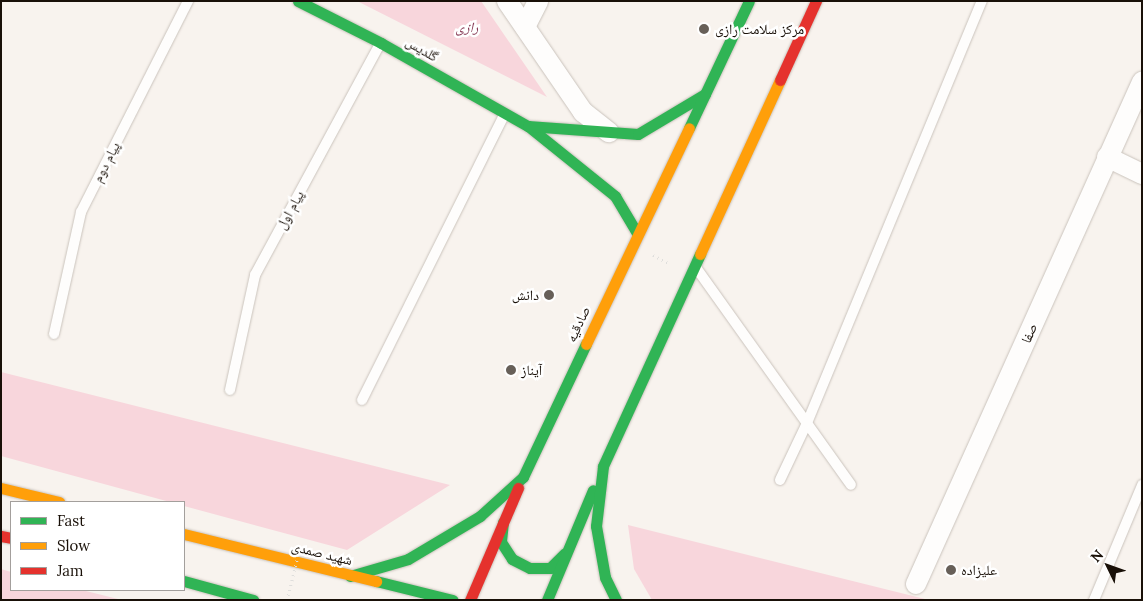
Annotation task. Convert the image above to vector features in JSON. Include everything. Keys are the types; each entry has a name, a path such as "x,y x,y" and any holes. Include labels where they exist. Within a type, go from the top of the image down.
{"main road":[{"name":"گلدیس","path":"298,1 381,43 504,115 528,126"},
{"name":"صادقیه","path":"350,576 408,559 480,516 523,477 637,233 749,1"},
{"path":"547,600 565,553 603,466 816,1"},
{"path":"528,126 638,134 705,94"},
{"path":"528,126 615,196 637,233"},
{"path":"603,466 596,526 605,577 616,600"},
{"path":"470,600 523,477"},
{"path":"1,488 55,501"},
{"path":"503,520 501,542 512,559 530,568 550,568 565,553"},
{"name":"شهید صمدی","path":"185,534 452,600"},
{"path":"185,581 253,600"}],"street":[{"path":"507,1 583,112 611,133"},
{"path":"525,27 538,1"},
{"name":"صفا","path":"916,584 1142,82"},
{"path":"1107,157 1142,174"}],"lane":[{"name":"پیام دوم","path":"54,334 81,212 188,1"},
{"path":"780,480 807,423 982,1"},
{"name":"پیام اول","path":"230,390 255,275 381,43"},
{"path":"362,400 504,115"},
{"path":"693,270 851,485"},
{"path":"1094,600 1142,485"}],"path":[{"path":"632,244 693,270"},
{"path":"287,600 299,552"}],"green space":[{"name":"رازی","path":"357,1 481,1 547,97"},
{"path":"1,372 450,485 347,550 185,506 185,501 166,501 1,456"},
{"path":"628,525 929,600 652,600 634,569"},
{"path":"1,569 10,572 10,591 86,591 122,600 1,600"}],"traffic: fast":[{"path":"298,1 381,43 528,126 615,196 637,233"},
{"path":"689,128 749,1"},
{"path":"528,126 638,134 705,94"},
{"path":"616,600 605,577 596,526 603,466 700,254"},
{"path":"350,576 408,559 480,516 523,477 586,344"},
{"path":"547,600 593,490"},
{"path":"503,522 501,542 512,559 530,568 550,568 565,553"},
{"path":"185,581 253,600"},
{"path":"376,581 453,600"}],"traffic: slow":[{"path":"700,254 780,80"},
{"path":"586,344 689,128"},
{"path":"1,488 55,501"},
{"path":"185,534 376,581"}],"traffic: jam":[{"path":"780,80 816,1"},
{"path":"470,600 518,488"},
{"path":"1,536 10,538"}],"place":[{"name":"مرکز سلامت رازی","path":"704,29"},
{"name":"دانش","path":"549,295"},
{"name":"آیناز","path":"511,370"},
{"name":"علیزاده","path":"951,570"}]}
